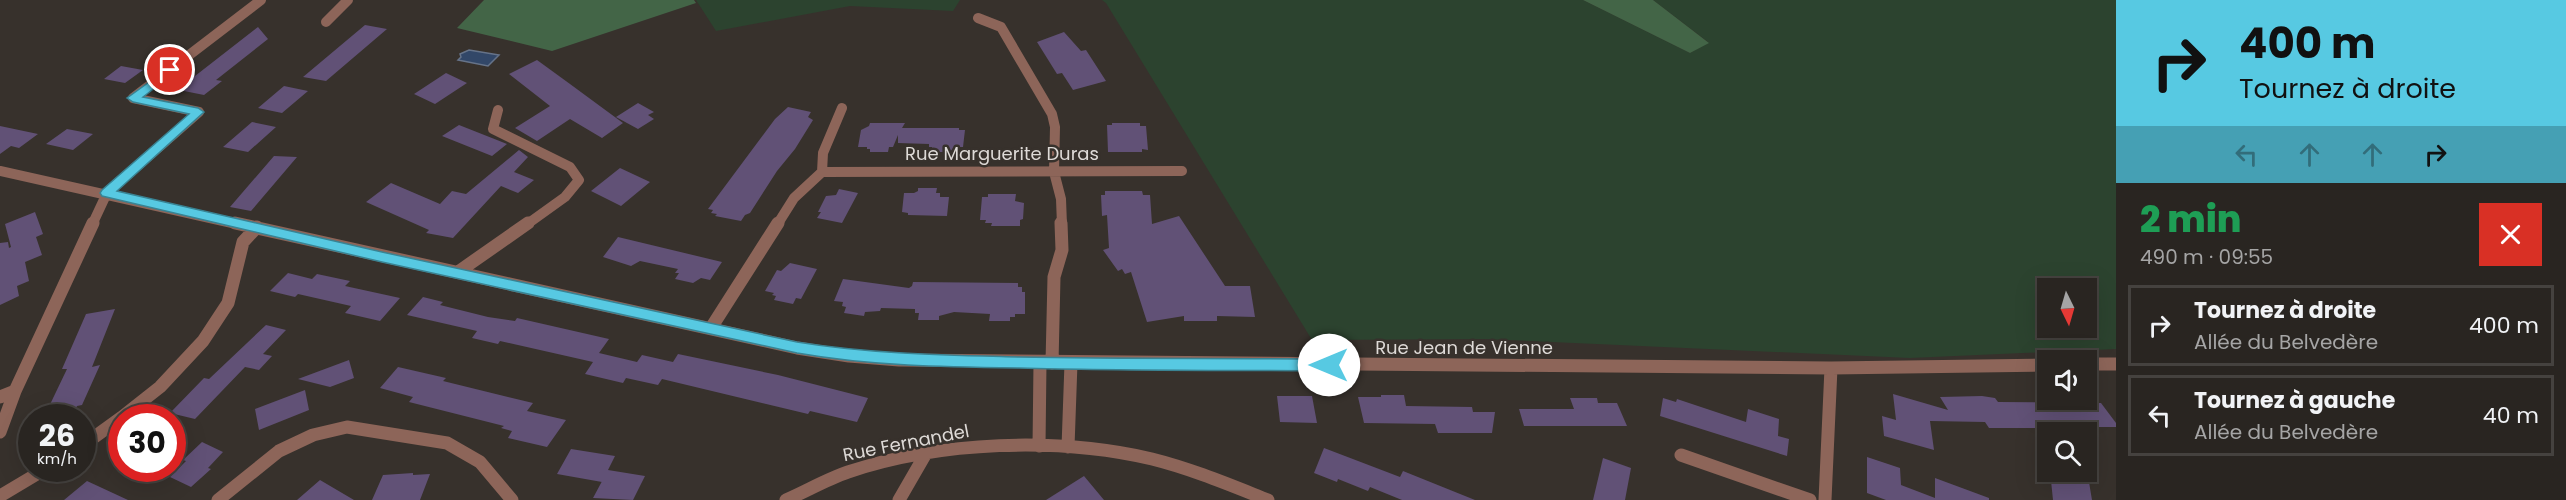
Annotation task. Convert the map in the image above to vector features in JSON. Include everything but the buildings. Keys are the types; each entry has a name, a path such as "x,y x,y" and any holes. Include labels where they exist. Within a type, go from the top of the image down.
{"street":[{"path":"0,432 15,391 106,193 198,112 133,98 261,0"},
{"path":"326,22 348,0"},
{"path":"978,18 1001,27 1052,114 1055,127 1054,172 1061,199 1062,250 1054,277 1039,446"},
{"path":"711,328 794,198 822,172 823,153 842,108"},
{"path":"458,272 565,197 579,180 570,167 493,129 498,110"},
{"name":"Rue Jean de Vienne","path":"0,171 797,348 849,356 899,360 1046,363 1831,368 2037,365"},
{"name":"Rue Marguerite Duras","path":"822,172 1182,171"},
{"path":"138,404 160,387 203,341 228,303 243,243 257,228"},
{"path":"1068,447 1071,363"},
{"path":"2097,364 2116,364"},
{"path":"1825,500 1831,368"},
{"path":"0,397 15,391"},
{"path":"218,500 279,451 313,435 347,427 447,443 480,462 512,500"},
{"name":"Rue Fernandel","path":"786,500 855,469 925,455 978,448 1039,446 1068,447 1151,459 1201,474 1268,500"},
{"path":"899,500 925,455"},
{"path":"1681,455 1810,500"},
{"path":"0,496 23,482"}],"green space":[{"path":"484,0 694,0 696,3 552,51 457,28"},
{"path":"696,0 960,0 953,11 850,6 716,31"},
{"path":"1102,0 1583,0 1690,53 1708,42 1653,0 2116,0 2116,349 2037,350 2037,352 1910,358 1486,339 1312,340 1106,3"},
{"path":"1583,0 1653,0 1709,43 1690,53"}],"water":[{"path":"469,50 499,55 488,66 458,60 461,57 460,54"}],"route":[{"path":"170,70 133,98 198,112 106,193 382,257 797,348 849,356 899,360 1052,363 1329,365"}]}
